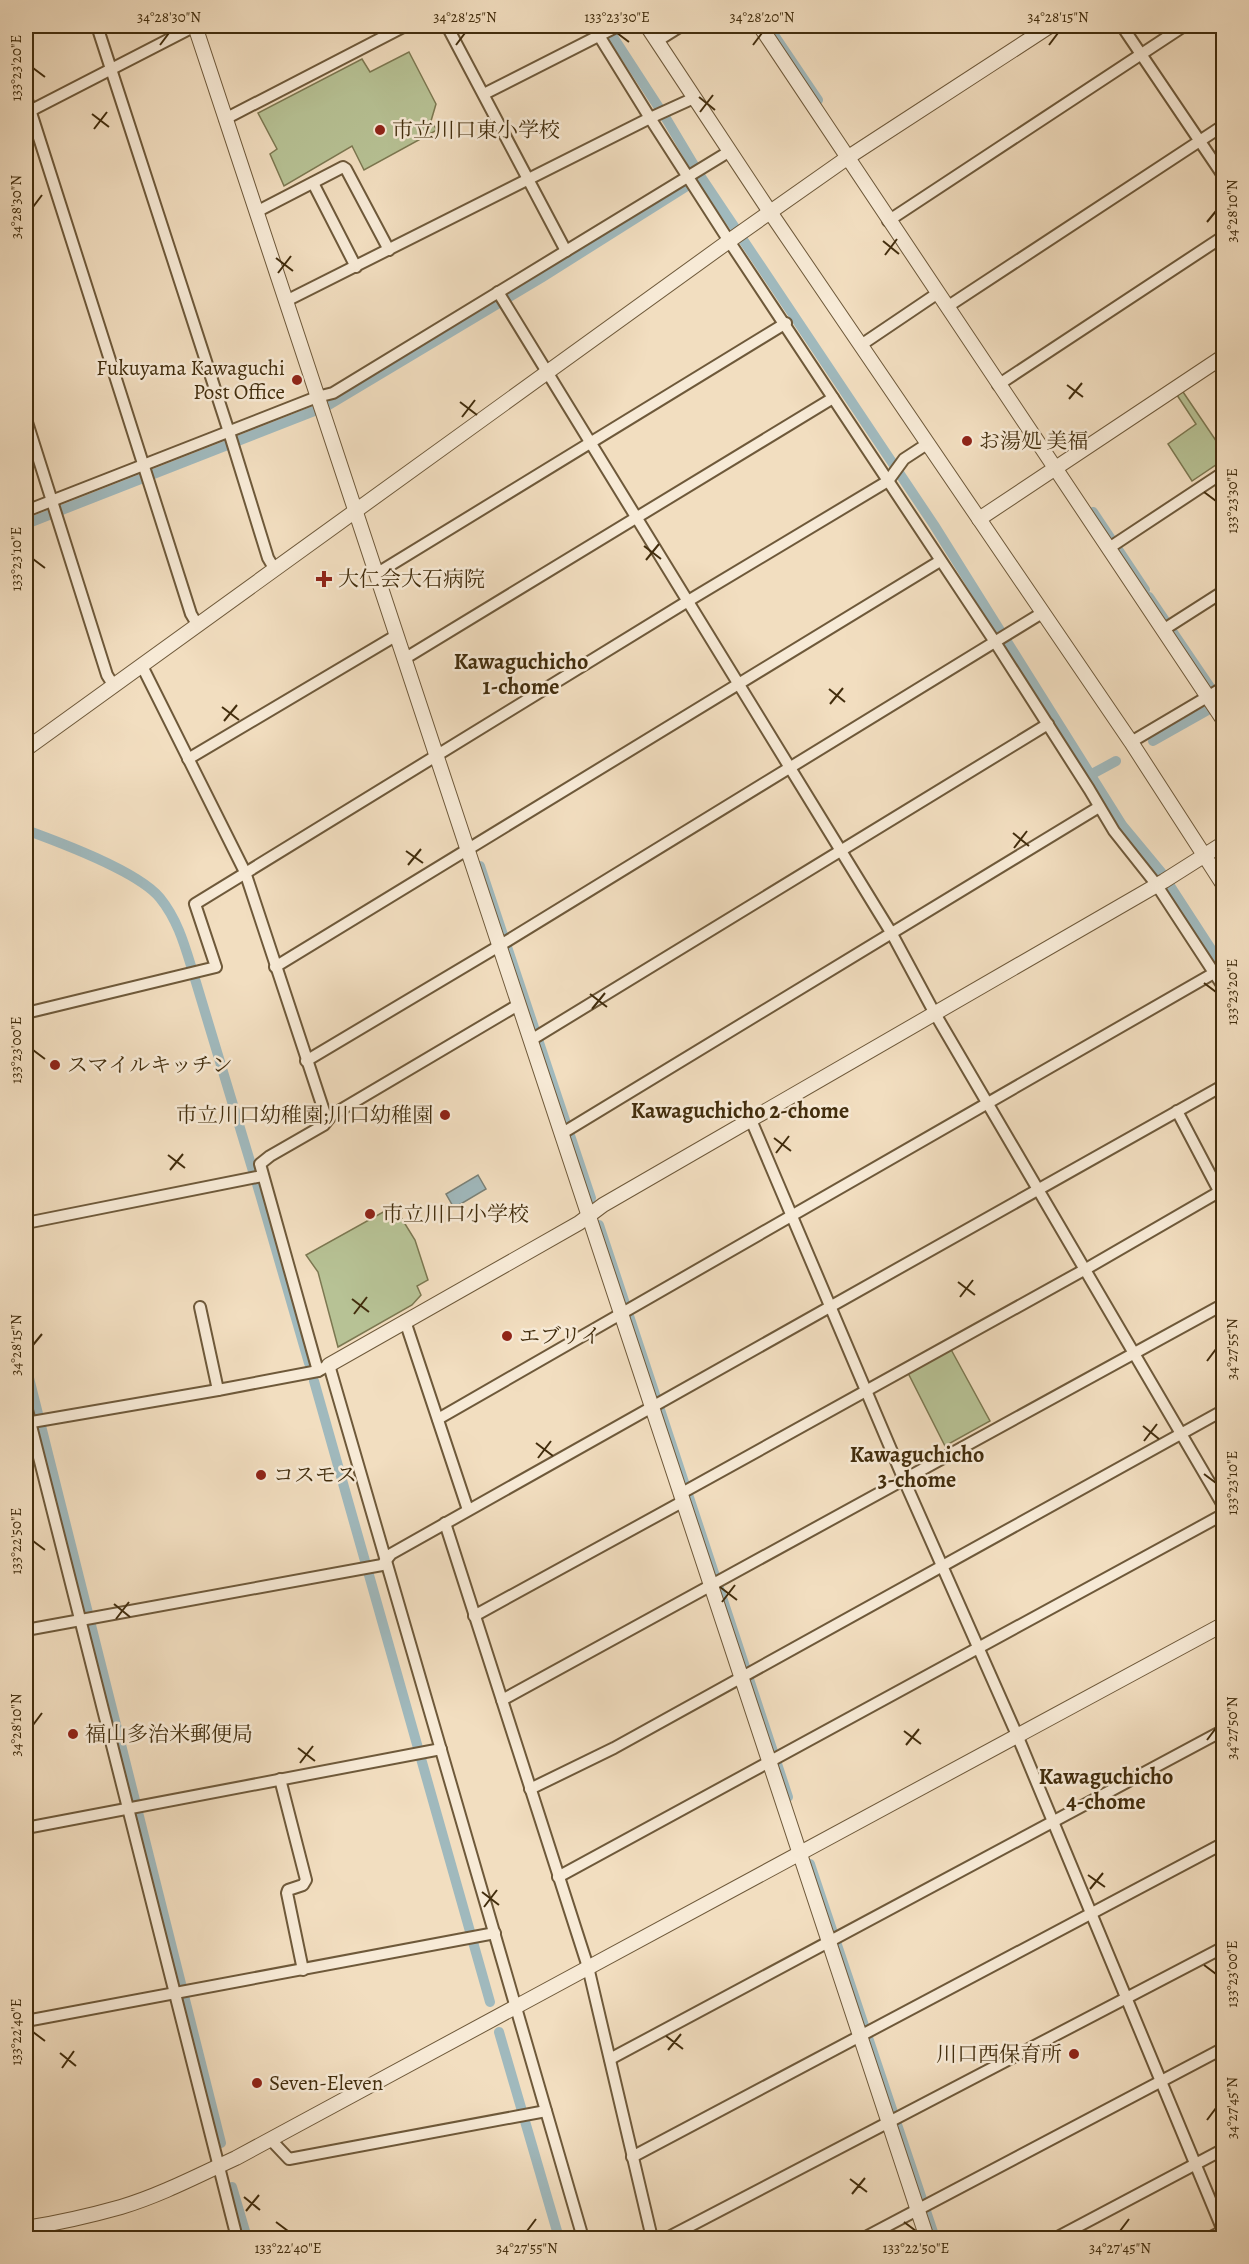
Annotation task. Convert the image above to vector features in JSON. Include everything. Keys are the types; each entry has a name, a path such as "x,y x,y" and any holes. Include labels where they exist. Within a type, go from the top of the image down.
{"street":[{"path":"97,26 268,558 274,568"},
{"path":"28,112 195,26 927,2238"},
{"path":"225,119 405,26"},
{"path":"447,26 566,251"},
{"path":"484,94 596,30 618,26"},
{"path":"647,26 770,212 1131,742 1224,886"},
{"path":"657,41 681,26"},
{"path":"760,26 1215,708"},
{"path":"27,743 142,666 547,370 770,212 1050,26"},
{"path":"1122,26 1224,177"},
{"path":"888,220 1184,26"},
{"path":"596,30 650,118 995,642 1114,831 1165,880 1224,988"},
{"path":"26,97 28,112 190,614 197,624"},
{"path":"286,301 694,98"},
{"path":"947,307 1224,125"},
{"path":"26,511 144,467 231,438 319,403 566,251 691,179 706,165 730,151"},
{"path":"256,212 343,167 389,250"},
{"path":"313,183 356,267"},
{"path":"998,384 1224,236"},
{"path":"498,292 892,933 934,1012 1224,1507"},
{"path":"861,345 938,294"},
{"path":"376,574 786,324"},
{"path":"979,519 1224,356"},
{"path":"405,659 833,398"},
{"path":"26,419 107,675 114,686"},
{"path":"26,1013 216,967 195,904 888,481 903,459 927,444"},
{"path":"1109,548 1224,472"},
{"path":"275,967 940,561"},
{"path":"1163,630 1224,591"},
{"path":"306,1061 499,946 1042,613"},
{"path":"188,759 397,635"},
{"path":"142,666 245,872 327,1120"},
{"path":"1131,742 1215,708 1224,687"},
{"path":"531,1040 1048,724"},
{"path":"561,1134 1099,807"},
{"path":"33,1421 218,1390 324,1368 1165,880 1224,843"},
{"path":"438,1419 1214,973"},
{"path":"518,1005 332,1115 324,1125 260,1164 386,1560 583,2238"},
{"path":"26,1630 382,1565 391,1554 445,1523 1224,1085"},
{"path":"474,1616 1221,1190 1177,1111"},
{"path":"751,1120 904,1480 944,1565 1017,1735 1162,2082 1223,2232 1209,2238"},
{"path":"26,1223 262,1176"},
{"path":"502,1700 1224,1304"},
{"path":"200,1307 218,1390"},
{"path":"405,1321 468,1510"},
{"path":"26,1406 33,1421 134,1808 180,1992 218,2166 237,2238"},
{"path":"530,1789 588,1762 1224,1410"},
{"path":"558,1877 1224,1514"},
{"path":"445,1523 588,1967 652,2238"},
{"path":"26,2228 69,2221 122,2206 172,2187 271,2140 515,2005 1224,1624"},
{"path":"610,2059 1224,1730"},
{"path":"26,1828 441,1749"},
{"path":"280,1779 306,1880 303,1885 288,1890 287,1893 303,1970"},
{"path":"632,2157 1224,1843"},
{"path":"26,2021 495,1933"},
{"path":"667,2238 1224,1947"},
{"path":"864,2238 1224,2048"},
{"path":"271,2140 289,2159 546,2110"},
{"path":"1056,2238 1224,2149"}],"green space":[{"path":"409,52 436,104 431,121 437,130 364,170 352,146 284,186 270,154 277,149 258,113 362,59 370,72"},
{"path":"1179,386 1223,451 1223,460 1192,481 1168,444 1196,424 1173,389"},
{"path":"394,1206 415,1240 428,1280 417,1286 421,1295 412,1305 338,1347 318,1272 306,1255"},
{"path":"948,1344 990,1421 945,1446 905,1367"}],"water":[{"path":"478,1175 486,1189 454,1208 446,1194"}],"waterway":[{"path":"606,26 701,177 934,525 1122,825 1161,872 1224,969"},
{"path":"768,26 818,100"},
{"path":"26,524 327,406 541,278 698,179"},
{"path":"1093,512 1145,590"},
{"path":"1149,597 1166,622"},
{"path":"1172,631 1210,687"},
{"path":"1153,741 1224,701"},
{"path":"1092,774 1116,761"},
{"path":"26,830 97,858 149,888 160,898 171,914 192,969"},
{"path":"480,866 591,1198"},
{"path":"195,979 253,1171"},
{"path":"257,1184 309,1363"},
{"path":"599,1225 788,1797"},
{"path":"26,1366 221,2143"},
{"path":"314,1381 490,2002"},
{"path":"810,1864 935,2238"},
{"path":"499,2032 559,2238"},
{"path":"232,2187 247,2238"}],"place":[{"name":"市立川口東小学校","path":"380,130"},
{"name":"Fukuyama Kawaguchi Post Office","path":"297,380"},
{"name":"お湯処 美福","path":"967,441"},
{"name":"大仁会大石病院","path":"324,579"},
{"name":"スマイルキッチン","path":"55,1065"},
{"name":"市立川口幼稚園;川口幼稚園","path":"445,1115"},
{"name":"市立川口小学校","path":"370,1214"},
{"name":"エブリイ","path":"507,1336"},
{"name":"コスモス","path":"261,1475"},
{"name":"福山多治米郵便局","path":"73,1734"},
{"name":"川口西保育所","path":"1074,2054"},
{"name":"Seven-Eleven","path":"257,2083"}],"district":[{"name":"Kawaguchicho 1-chome","path":"521,674"},
{"name":"Kawaguchicho 2-chome","path":"740,1110"},
{"name":"Kawaguchicho 3-chome","path":"917,1466"},
{"name":"Kawaguchicho 4-chome","path":"1106,1788"}]}
